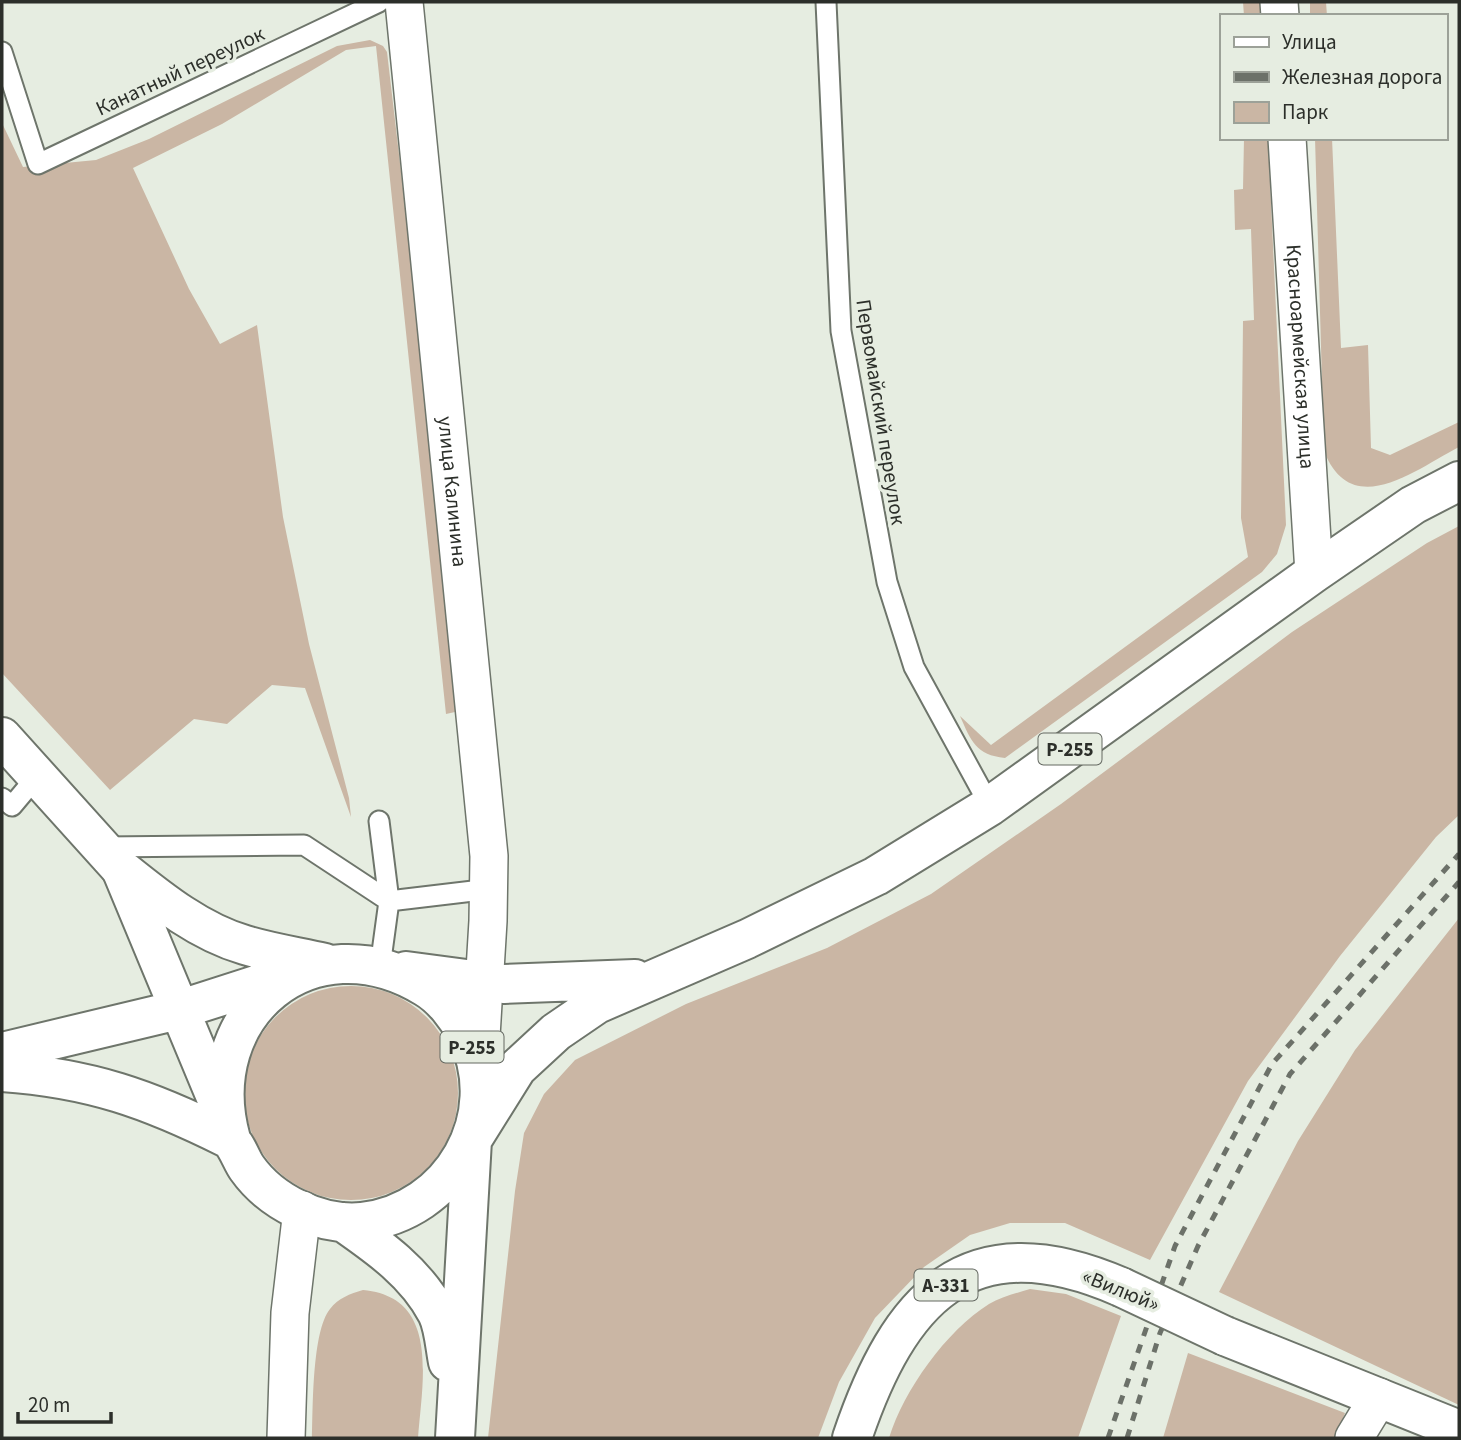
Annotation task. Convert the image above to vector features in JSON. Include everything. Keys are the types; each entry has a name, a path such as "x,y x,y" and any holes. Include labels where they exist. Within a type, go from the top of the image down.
{"main road":[{"name":"Р-255","path":"334,964 291,979 270,993 242,1024 225,1068 227,1127 256,1180 273,1196 321,1219 343,1222 393,1215 421,1202 439,1188 457,1167 517,1068 556,1032 597,1004 876,876 990,806 1314,573 1413,506 1459,481"},
{"path":"2,737 112,858 164,904 243,945 334,964"},
{"path":"112,858 227,1127"},
{"name":"Р-255","path":"2,1052 178,1010 334,964 380,967 482,982 658,978"},
{"name":"Р-255","path":"380,967 404,975 428,989 444,1003 461,1025 472,1047 478,1070 479,1112 472,1140"},
{"path":"2,1072 56,1076 109,1088 227,1127"},
{"path":"456,1427 472,1140"},
{"path":"343,1222 393,1257 439,1315 456,1427"},
{"name":"«Вилюй»","path":"852,1438 866,1396 907,1321 934,1292 956,1278 1001,1264 1023,1263 1095,1276 1225,1336 1459,1430"}],"street":[{"name":"улица Калинина","path":"404,2 485,816 490,889 478,1070"},
{"name":"Красноармейская улица","path":"1287,140 1314,573"},
{"path":"286,1438 290,1313 302,1210"},
{"path":"1354,1438 1379,1397"}],"lane":[{"name":"Канатный переулок","path":"2,52 38,164 379,2"},
{"name":"Первомайский переулок","path":"826,2 841,331 887,582 914,667 990,806"},
{"path":"2,798 12,806 38,775"},
{"path":"379,821 389,901 380,967"},
{"path":"112,858 304,845 389,901 490,889"}],"green space":[{"path":"1243,2 1261,2 1262,14 1244,14"},
{"path":"1310,2 1326,2 1327,14 1310,14"},
{"path":"370,40 383,46 387,52 464,710 446,714 376,46 346,50 222,124 133,168 189,289 220,344 257,325 283,517 309,644 349,798 351,817 305,688 272,685 227,724 194,719 110,790 2,673 2,123 23,167 96,160 149,139 337,46"},
{"path":"1244,140 1268,140 1286,525 1277,554 1262,572 1005,758 987,754 971,739 960,716 991,745 1248,557 1241,518 1243,321 1254,320 1251,229 1235,230 1234,190 1243,189"},
{"path":"1315,140 1332,140 1341,348 1368,345 1371,448 1390,455 1459,422 1459,447 1405,477 1386,484 1368,487 1351,483 1336,472 1324,451"},
{"path":"1459,526 1459,815 1436,837 1340,956 1248,1081 1150,1260 1065,1223 1010,1223 970,1235 924,1267 875,1318 839,1382 818,1438 488,1438 515,1191 524,1133 544,1094 575,1060 686,1004 827,948 931,894 1061,804 1292,632 1427,543"},
{"path":"1459,918 1459,1405 1219,1292 1298,1141 1355,1050"},
{"path":"351,986 392,994 427,1017 450,1052 458,1093 450,1134 427,1169 392,1192 351,1200 310,1192 275,1169 252,1134 244,1093 252,1052 275,1017 310,994"},
{"path":"1030,1289 1066,1294 1121,1316 1078,1438 889,1438 916,1382 928,1363 957,1330 989,1304"},
{"path":"363,1290 388,1296 405,1308 416,1325 423,1368 418,1438 312,1438 315,1370 324,1320 337,1302"},
{"path":"1188,1353 1345,1413 1336,1438 1163,1438"}],"railway":[{"path":"1108,1438 1175,1246 1272,1064 1459,854"},
{"path":"1127,1438 1160,1333 1198,1246 1290,1074 1459,882"}]}
